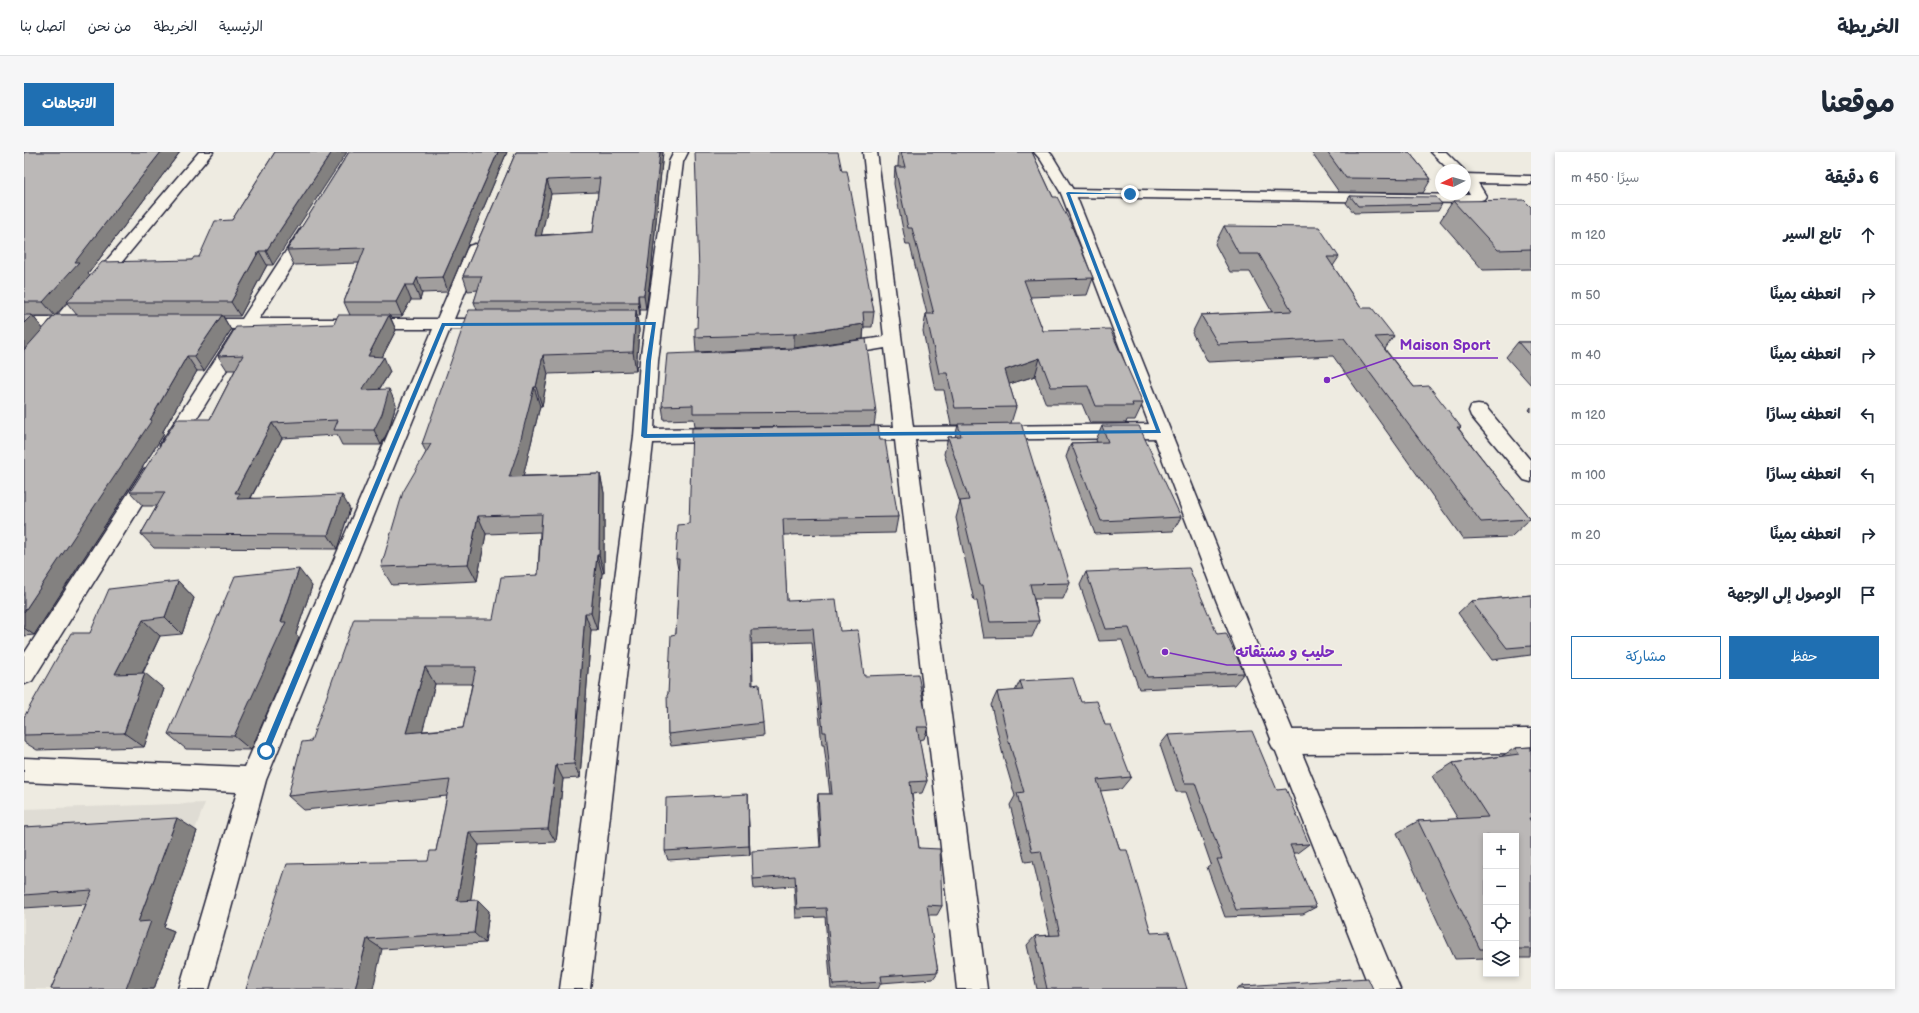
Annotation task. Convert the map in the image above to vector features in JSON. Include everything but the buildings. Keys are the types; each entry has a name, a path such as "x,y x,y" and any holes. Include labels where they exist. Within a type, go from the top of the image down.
{"street":[{"path":"88,292 206,152"},
{"path":"575,989 644,436 656,361 647,323 676,162 681,152"},
{"path":"870,152 972,989"},
{"path":"1041,152 1047,158 1068,193 1159,432 1283,742 1385,989"},
{"path":"1438,152 1450,164"},
{"path":"1471,176 1531,180"},
{"path":"1471,184 1479,196 1471,199"},
{"path":"1068,193 1435,198"},
{"path":"24,674 313,218"},
{"path":"194,989 253,780 483,231"},
{"path":"48,340 67,317"},
{"path":"24,323 67,317 93,323"},
{"path":"185,324 506,324"},
{"path":"824,352 893,341"},
{"path":"1478,411 1531,475"},
{"path":"833,434 1159,432"},
{"path":"644,436 739,435"},
{"path":"1283,742 1531,741"},
{"path":"24,770 253,780"}],"shaded area":[{"path":"205,803 135,989 24,989 24,809"}],"place":[{"name":"Maison Sport","path":"1327,380"},
{"name":"حليب و مشتقاته","path":"1165,652"}],"route":[{"path":"266,751 443,324 654,323 649,361 644,436 1159,432 1068,193 1130,194"}]}
